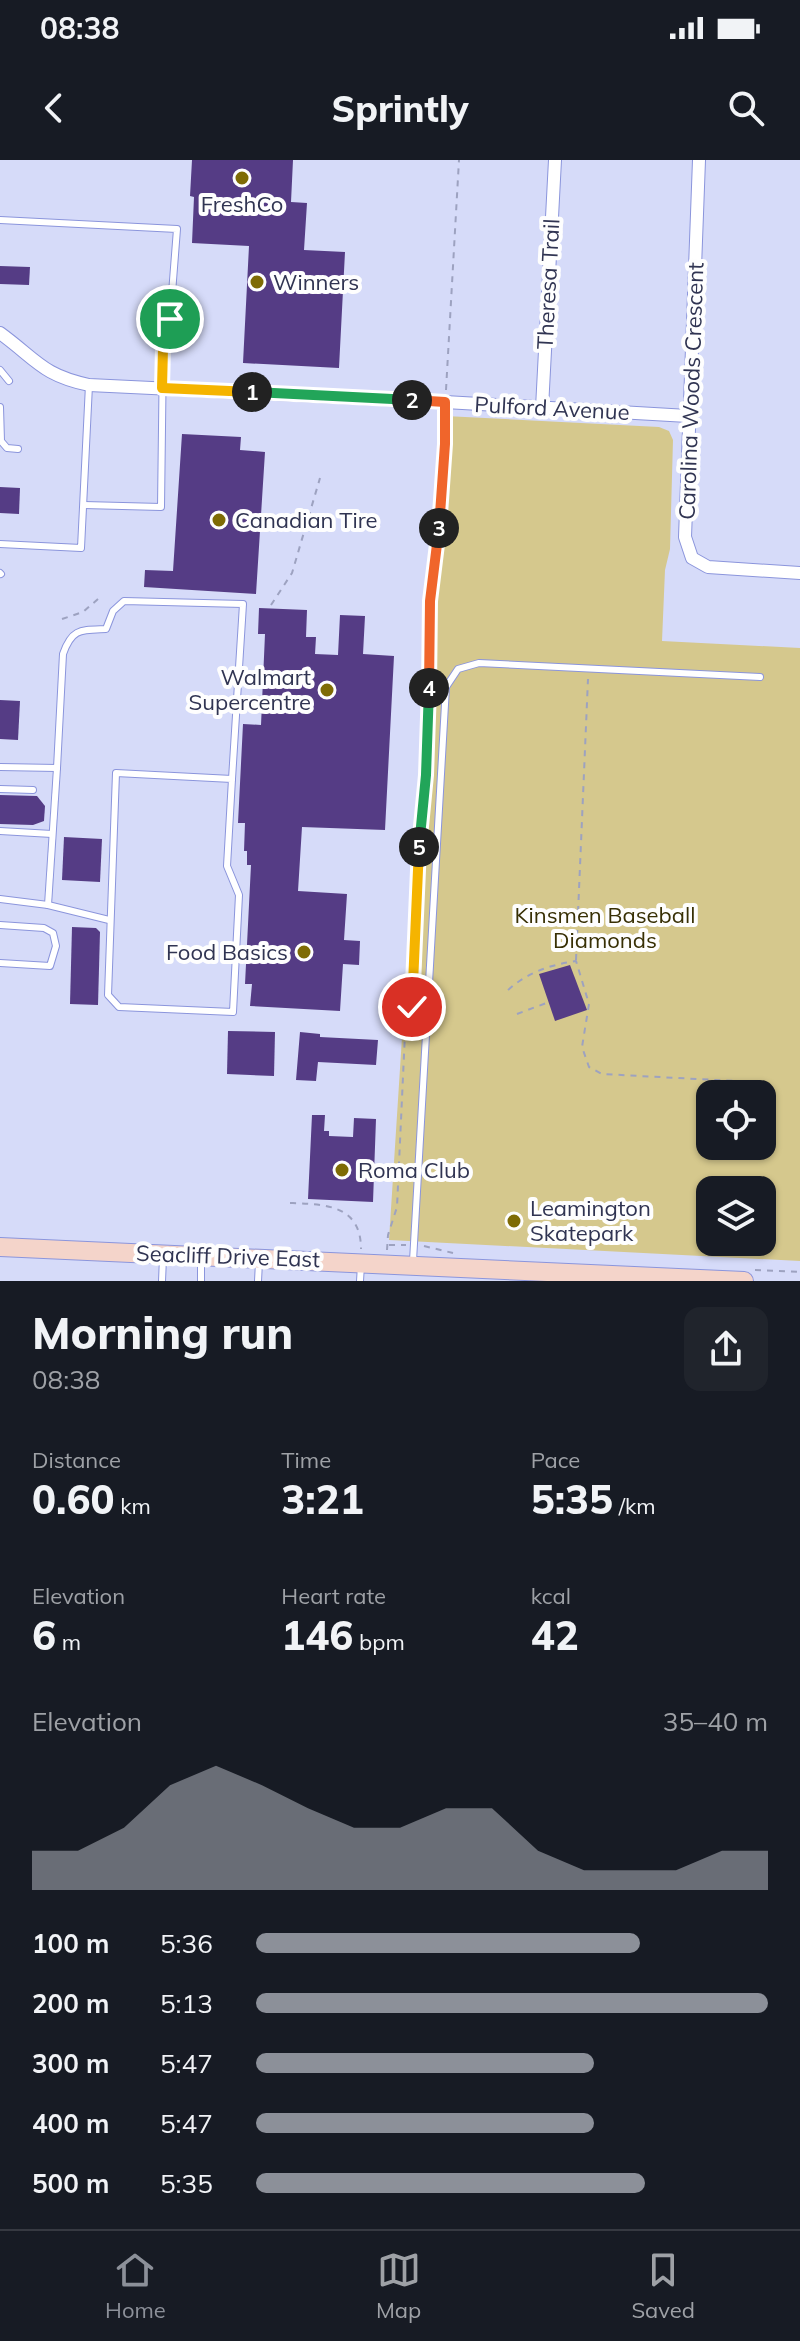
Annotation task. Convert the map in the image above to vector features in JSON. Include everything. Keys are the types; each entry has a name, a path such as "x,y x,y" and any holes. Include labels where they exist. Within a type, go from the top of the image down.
{"main road":[{"name":"Seacliff Drive East","path":"0,1247 361,1262 582,1277 744,1281"}],"street":[{"name":"Theresa Trail","path":"542,408 555,160"},
{"name":"Carolina Woods Crescent","path":"699,160 685,537 692,558 708,567 800,573"},
{"name":"Pulford Avenue","path":"0,333 42,369 61,379 89,385 688,416"}],"lane":[{"path":"0,220 177,229 170,319 163,348 161,507 84,505"},
{"path":"0,370 9,381"},
{"path":"0,544 81,548 89,385"},
{"path":"0,407 1,441 7,448 18,449"},
{"path":"48,905 63,654 69,638 81,630 106,629 113,611 124,601 243,604 227,866 239,895 233,1012 119,1007 108,995 116,773 232,779"},
{"path":"413,1265 446,687 458,669 479,663 760,677"},
{"path":"0,767 57,768"},
{"path":"0,789 33,790"},
{"path":"0,831 52,834"},
{"path":"0,899 48,905 109,920"},
{"path":"0,925 44,928 53,933 56,946 50,966 0,963"},
{"path":"162,1281 163,1254"},
{"path":"201,1256 201,1281"},
{"path":"258,1281 260,1258"},
{"path":"360,1281 361,1262"}],"path":[{"path":"387,1251 397,1207 405,1033 412,1007 420,833 426,775 430,601 442,496 459,160"},
{"path":"271,605 292,573 320,478"},
{"path":"62,619 83,612 98,599"},
{"path":"588,669 576,961 589,1004 582,1047 589,1067 602,1074 716,1080"},
{"path":"508,990 526,975 576,961"},
{"path":"517,1014 549,1002"},
{"path":"290,1203 318,1203 338,1208 351,1217 361,1232 361,1262"},
{"path":"387,1245 433,1246 458,1255"},
{"path":"786,1271 800,1272"}],"green space":[{"name":"Kinsmen Baseball Diamonds","path":"445,416 659,427 669,431 673,440 670,549 665,570 662,641 800,648 800,1261 702,1256 776,1256 776,1176 696,1176 696,1256 389,1240 430,601 442,496"}],"building":[{"path":"192,160 293,160 291,202 307,203 304,250 345,252 339,368 243,363 249,246 192,243"},
{"path":"0,266 30,267 29,285 0,284"},
{"name":"Canadian Tire","path":"182,434 241,437 240,450 265,452 256,594 144,587 145,570 173,571"},
{"path":"0,487 20,488 19,514 0,513"},
{"name":"Walmart Supercentre","path":"259,608 307,610 306,637 316,637 315,654 338,655 340,615 365,616 363,654 394,656 385,830 302,827 298,891 347,894 344,940 360,941 359,965 343,964 340,1011 250,1006 252,984 245,984 251,865 247,865 247,851 244,851 245,823 238,823 243,724 261,725 265,634 258,634"},
{"path":"0,700 20,701 18,740 0,739"},
{"path":"0,795 37,796 45,806 44,821 33,825 0,824"},
{"path":"64,837 102,839 100,882 62,880"},
{"path":"72,927 96,928 100,932 98,1005 70,1004"},
{"path":"570,965 587,1010 555,1021 539,974"},
{"path":"228,1031 275,1032 274,1076 227,1074"},
{"path":"300,1032 320,1034 320,1037 378,1040 376,1065 318,1062 316,1081 296,1080"},
{"name":"Roma Club","path":"312,1115 325,1115 324,1131 329,1131 329,1136 353,1137 354,1118 376,1119 373,1202 308,1199"}],"place":[{"name":"FreshCo","path":"242,178"},
{"name":"Winners","path":"257,282"},
{"name":"Canadian Tire","path":"219,520"},
{"name":"Walmart Supercentre","path":"327,690"},
{"name":"Food Basics","path":"304,952"},
{"name":"Roma Club","path":"342,1170"},
{"name":"Leamington Skatepark","path":"514,1221"}],"route":[{"path":"170,319 163,348 162,388 445,402 442,496 430,601 426,775 420,833 412,1007"}]}
